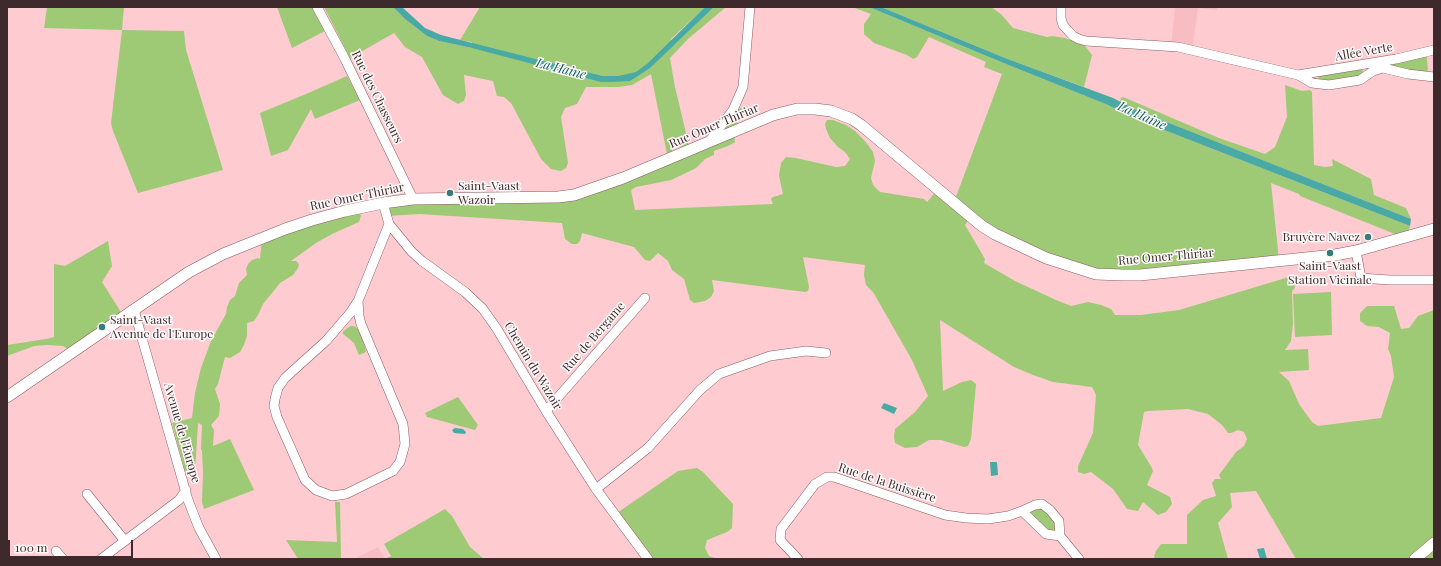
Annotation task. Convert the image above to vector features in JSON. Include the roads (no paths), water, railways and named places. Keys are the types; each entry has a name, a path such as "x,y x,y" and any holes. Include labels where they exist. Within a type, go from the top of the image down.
{"street":[{"name":"Rue des Chasseurs","path":"317,7 339,47 413,198"},
{"path":"709,142 733,110 743,87 750,7"},
{"name":"Allée Verte","path":"1061,7 1061,18 1063,25 1073,36 1086,41 1178,47 1298,75 1312,83 1321,85 1355,81 1364,78 1373,70 1383,68 1408,74 1434,77"},
{"name":"Allée Verte","path":"1298,75 1396,59 1434,50"},
{"name":"Rue Omer Thiriar","path":"7,397 189,272 223,254 286,229 312,220 383,203 413,198 558,197 574,195 623,178 773,115 789,110 815,109 837,112 861,125 988,230 1046,258 1096,274 1140,274 1335,255 1356,252 1434,228"},
{"name":"Chemin du Wazoir","path":"383,203 389,224 412,252 465,292 483,309 497,329 546,411 596,489 648,559"},
{"path":"358,301 361,324 402,424 406,444 400,462 393,471 346,494 332,496 316,490 305,480 277,417 274,406 275,399 278,388 285,378 334,334 351,312 358,301 389,224"},
{"path":"1356,252 1362,278 1389,280 1434,280"},
{"name":"Rue de Bergame","path":"546,411 644,298"},
{"name":"Avenue de l'Europe","path":"134,310 186,490 200,528 216,559"},
{"path":"596,489 657,440 700,390 719,374 770,356 806,351 826,353"},
{"name":"Rue de la Buissière","path":"798,559 780,540 781,529 815,484 827,477 842,479 952,516 988,519 1008,516 1038,504 1046,506 1059,521 1060,536 1079,559"},
{"path":"101,559 179,500 186,490"},
{"path":"87,494 125,541"},
{"path":"1022,511 1046,534 1060,536"},
{"path":"1416,559 1434,543"},
{"path":"56,551 63,559"}],"water":[{"name":"La Haine","path":"393,7 402,7 425,28 441,35 602,76 618,76 636,72 647,64 705,7 714,7 650,68 630,81 601,82 472,48 439,41 427,36 405,19"},
{"name":"La Haine","path":"869,7 881,7 1005,58 1113,98 1134,109 1411,219 1410,226 1131,117 1108,105"},
{"path":"884,403 897,408 894,414 881,408"},
{"path":"455,428 463,429 466,432 465,434 454,433 452,430"},
{"path":"990,462 997,462 998,475 991,476"},
{"path":"1264,548 1267,559 1260,559 1257,549"}],"place":[{"name":"Saint-Vaast Wazoir","path":"450,193"},
{"name":"Bruyère Navez","path":"1368,237"},
{"name":"Saint-Vaast Station Vicinale","path":"1330,253"},
{"name":"Saint-Vaast Avenue de l'Europe","path":"102,327"}]}
